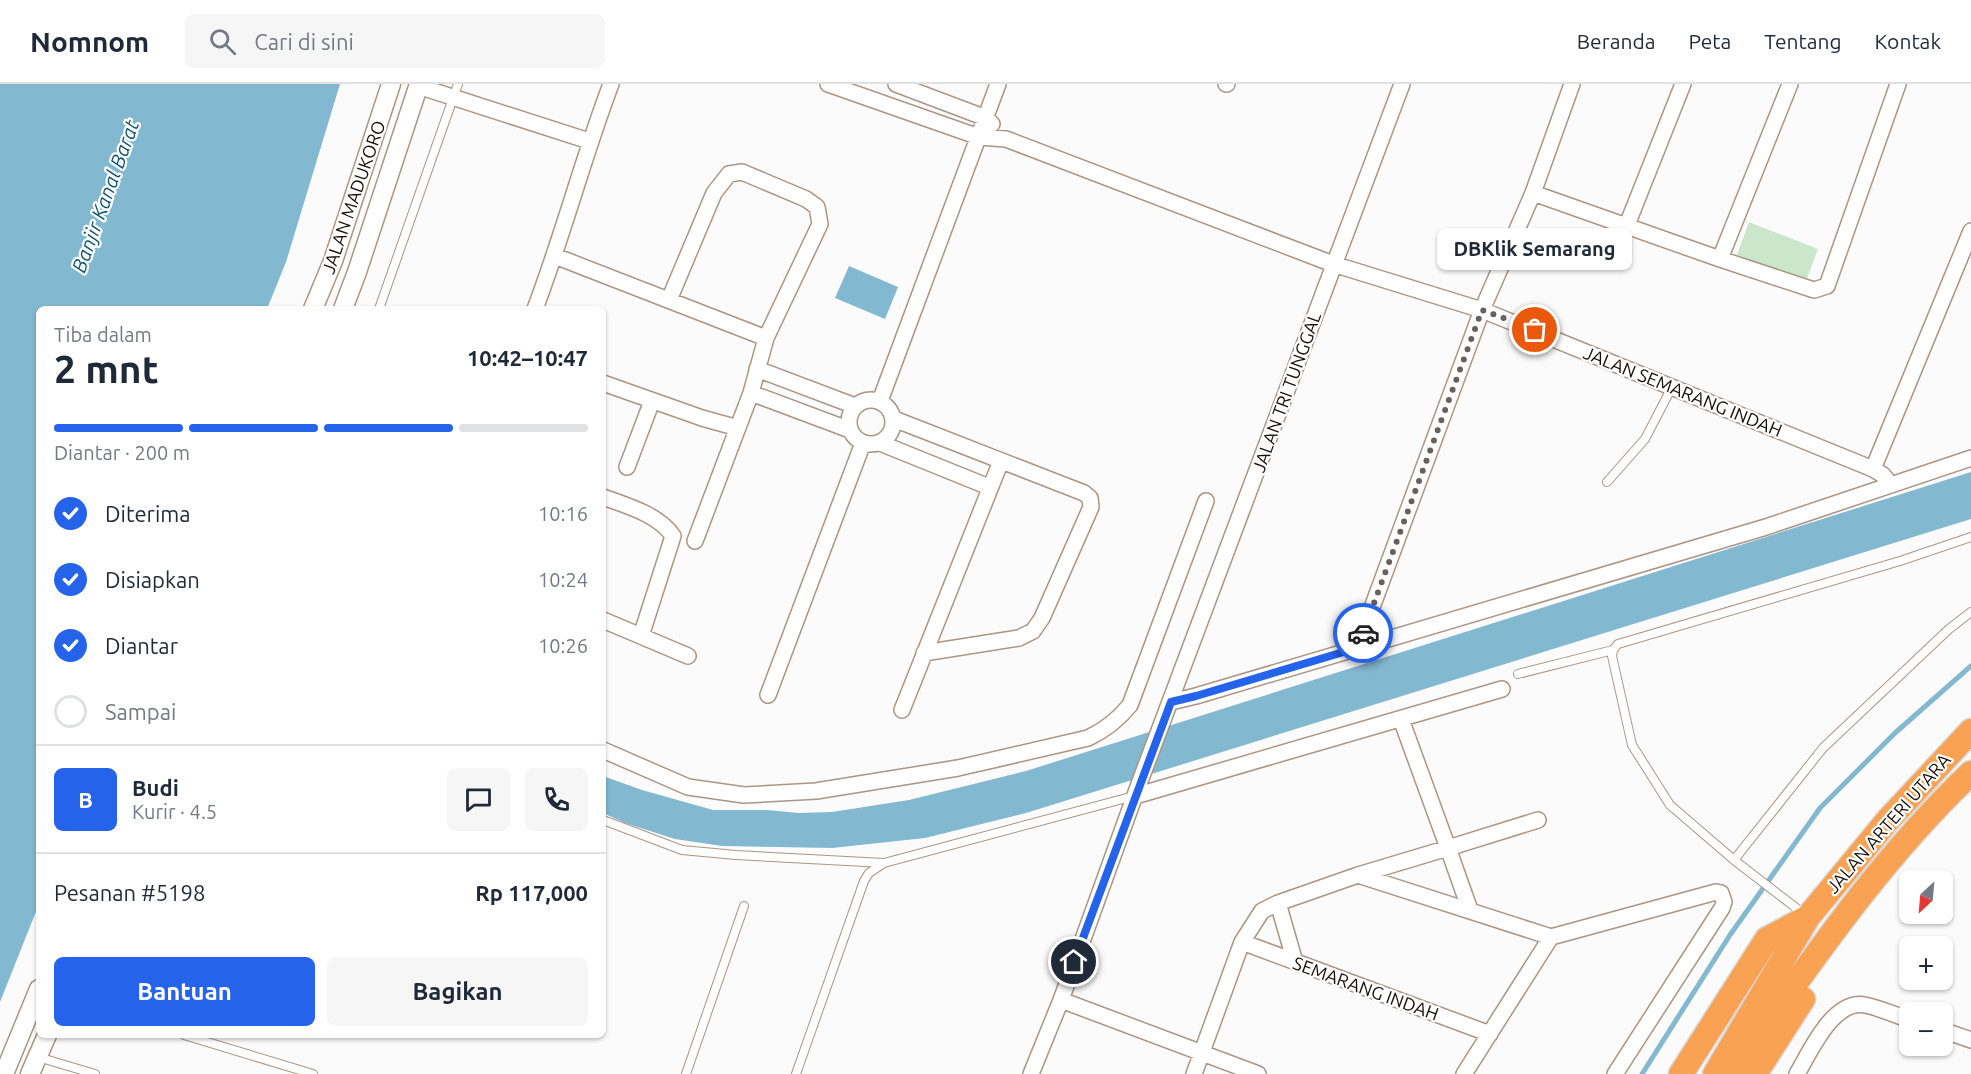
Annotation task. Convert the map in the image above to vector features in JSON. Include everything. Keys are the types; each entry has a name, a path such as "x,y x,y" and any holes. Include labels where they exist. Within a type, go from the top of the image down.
{"highway":[{"name":"JALAN ARTERI UTARA","path":"1808,917 1888,820 1971,731"},
{"name":"JALAN ARTERI UTARA","path":"1730,1074 1832,934 1885,867 1936,807 1970,775"},
{"path":"1681,1074 1767,939 1808,917"},
{"path":"1715,1074 1808,917"},
{"path":"1755,1074 1824,966 1832,934"}],"street":[{"name":"JALAN MADUKORO","path":"315,306 333,261 391,84"},
{"path":"536,306 555,256 590,141 611,84"},
{"path":"828,84 979,137 1006,139"},
{"path":"896,84 986,118 1006,139"},
{"path":"880,400 998,84"},
{"name":"JALAN TRI TUNGGAL","path":"1137,790 1402,84"},
{"path":"1357,648 1482,310 1533,193 1572,84"},
{"path":"1628,225 1683,84"},
{"path":"1720,259 1790,84"},
{"path":"1533,193 1814,290 1827,286 1898,84"},
{"name":"JALAN MADUKORO","path":"347,306 419,85"},
{"path":"419,85 456,91 590,141"},
{"name":"JALAN SEMARANG INDAH","path":"1006,139 1333,264 1482,310 1873,469 1891,485"},
{"path":"669,300 714,193 729,174 742,172 806,199 817,207 820,224 766,338 751,393 695,541"},
{"path":"1873,469 1971,231"},
{"path":"555,256 766,338"},
{"path":"758,369 855,406"},
{"path":"606,384 738,428"},
{"path":"751,393 850,430"},
{"path":"627,467 652,400"},
{"path":"880,443 888,437 894,419 887,406 880,400 863,400 855,406 848,421 855,438 872,444 880,443 989,487"},
{"path":"894,419 1084,493 1090,498 1092,507 1042,618 1033,631 1019,638 924,653"},
{"path":"768,695 863,442"},
{"path":"1171,702 1766,527 1971,458"},
{"path":"902,710 1001,461"},
{"path":"606,499 640,511 666,526 672,536 641,636"},
{"path":"606,751 688,787 744,795 816,791 958,768 1088,738 1103,731 1130,705 1206,501"},
{"path":"606,621 688,656"},
{"path":"1030,1074 1061,1000 1137,790 1401,719 1502,689"},
{"path":"1401,719 1470,910"},
{"path":"1194,1074 1242,942 1262,911 1278,903 1358,875 1538,820"},
{"path":"1358,875 1551,937 1716,892 1721,893 1724,902 1722,908 1615,1074"},
{"path":"1278,903 1294,962"},
{"path":"1464,1074 1551,937"},
{"name":"SEMARANG INDAH","path":"1242,942 1490,1034"},
{"path":"4,1074 36,996"},
{"path":"1061,1000 1258,1074"},
{"path":"1797,1074 1831,1020 1849,1007 1864,1005 1899,1016"},
{"path":"1953,1034 1971,1040"},
{"path":"30,1074 46,1038"}],"lane":[{"path":"380,306 456,91"},
{"path":"1607,482 1645,439 1672,387"},
{"path":"1808,917 1734,860 1670,805 1632,745 1612,656 1613,650 1618,644 1900,561 1971,537"},
{"path":"1734,860 1823,748 1949,629 1971,612"},
{"path":"1518,674 1613,650"},
{"path":"606,821 682,850 884,862 1137,790"},
{"path":"796,1074 864,881 869,873 884,862"},
{"path":"686,1074 744,906"},
{"path":"194,1038 313,1074"},
{"path":"38,1057 95,1074"}],"green space":[{"path":"1749,222 1818,249 1806,281 1737,255"}],"water":[{"name":"Banjir Kanal Barat","path":"0,84 340,84 286,262 268,306 36,306 36,912 0,1002"},
{"path":"849,266 898,287 885,319 835,298"},
{"path":"1971,472 1971,519 1026,813 925,838 832,848 722,846 675,839 606,814 606,777 713,810 767,810 799,813 832,812 909,800 1026,771"}],"waterway":[{"path":"1642,1074 1730,935 1820,808 1895,733 1971,666"}],"way so far":[{"path":"1363,633 1482,310 1535,330"}],"place":[{"name":"DBKlik Semarang","path":"1535,330"}],"route":[{"path":"1074,962 1171,702 1357,648 1363,633"}]}
